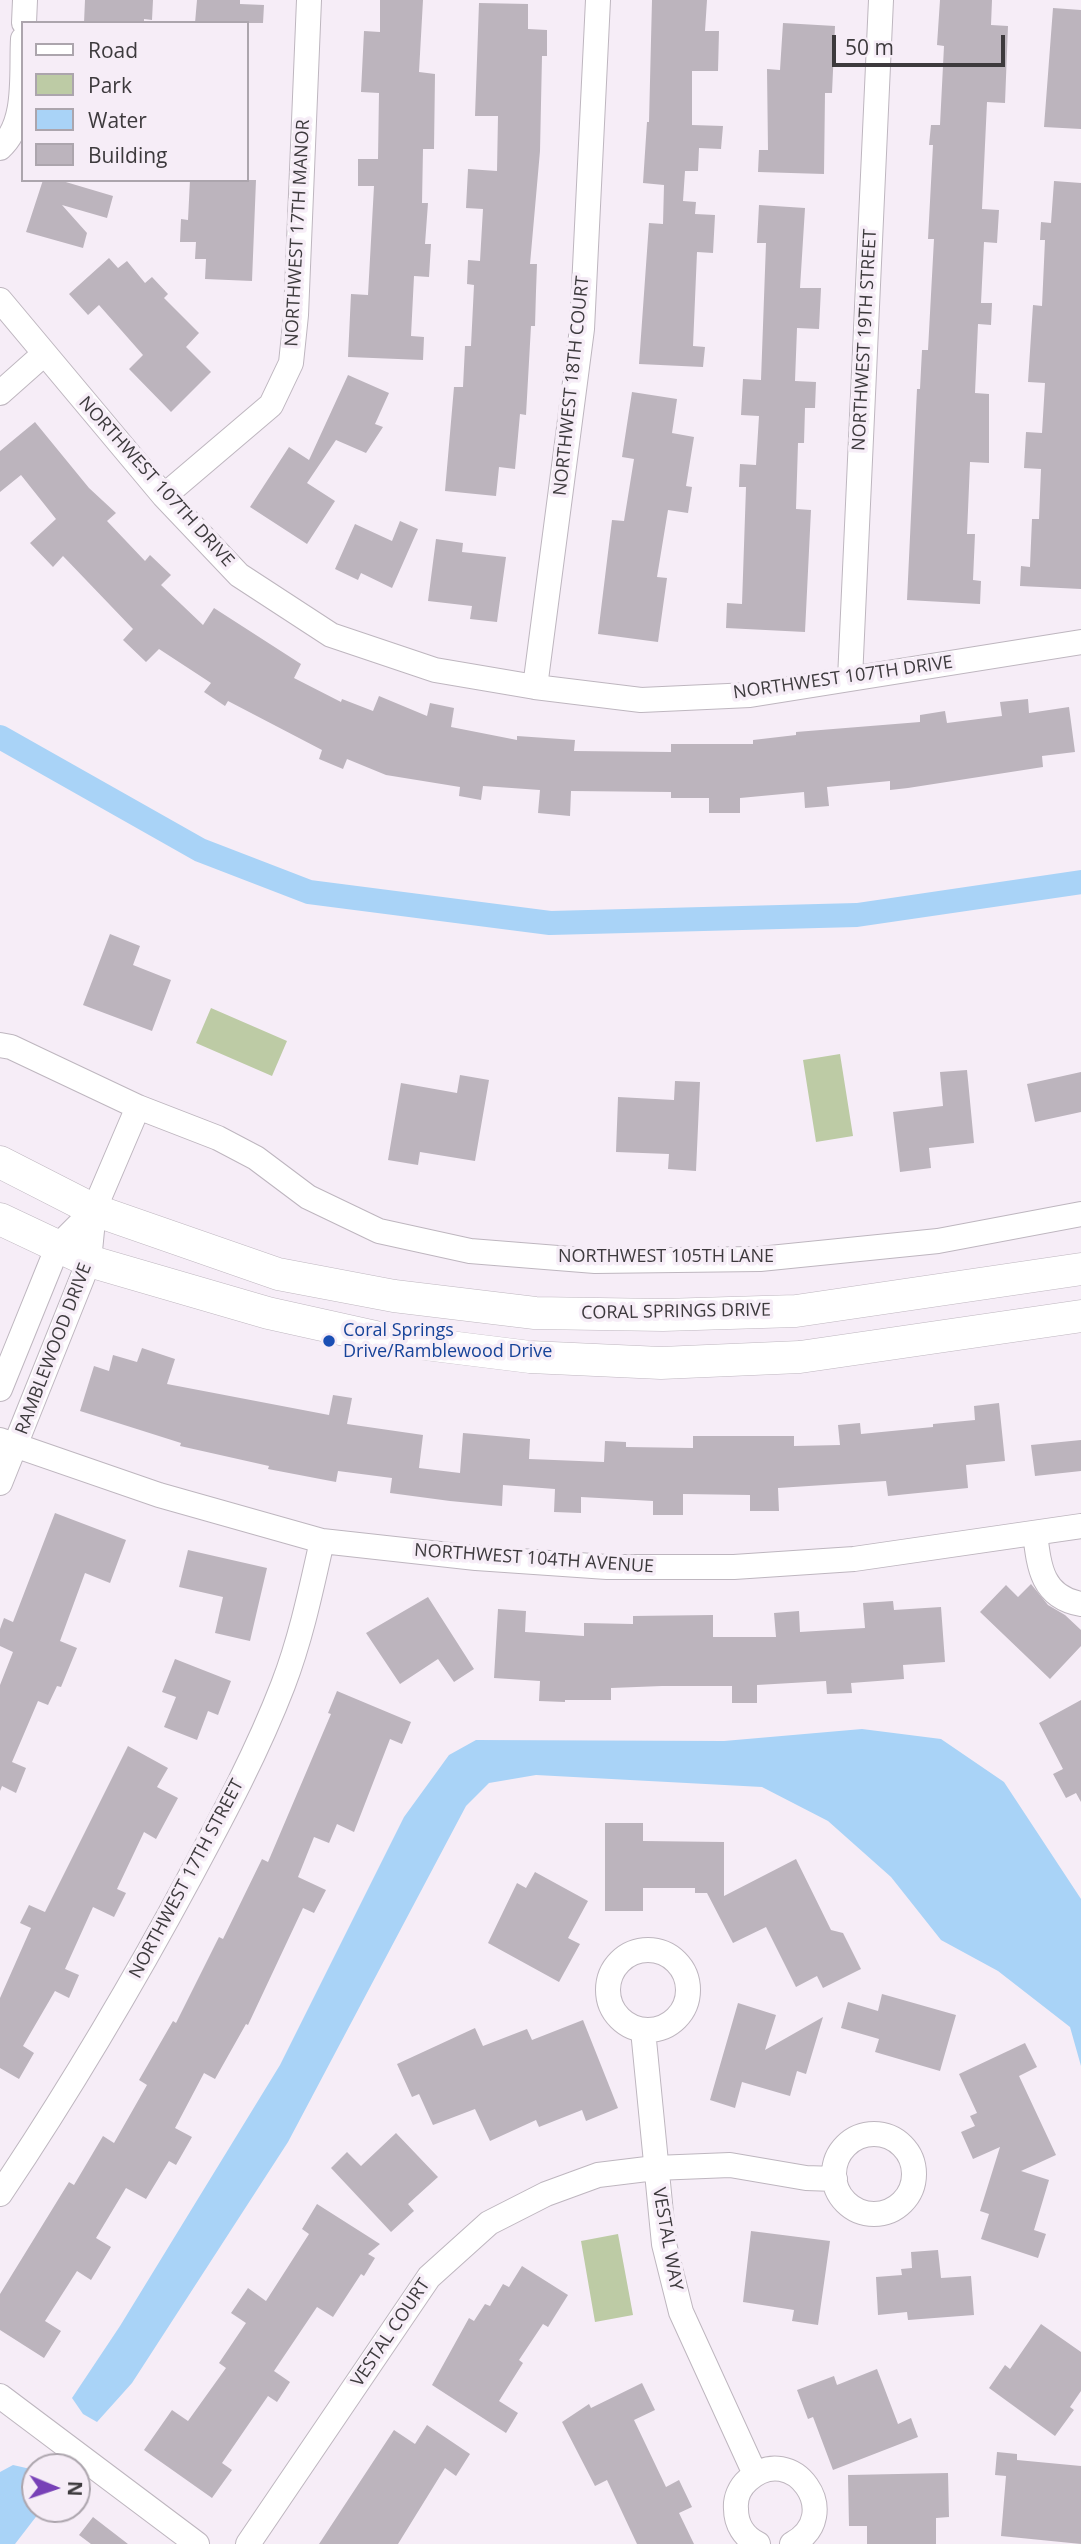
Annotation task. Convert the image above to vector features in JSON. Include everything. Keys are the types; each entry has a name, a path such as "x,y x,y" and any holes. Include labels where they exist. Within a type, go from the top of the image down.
{"main road":[{"name":"CORAL SPRINGS DRIVE","path":"0,1163 94,1210 278,1274 394,1297 535,1312 663,1315 796,1311 1081,1269"},
{"path":"0,1219 89,1261 268,1312 385,1339 530,1357 661,1363 800,1357 1081,1316"}],"street":[{"path":"24,21 25,0"},
{"name":"NORTHWEST 17TH MANOR","path":"164,496 271,405 291,363 296,315 309,0"},
{"name":"NORTHWEST 18TH COURT","path":"535,687 582,329 598,0"},
{"name":"NORTHWEST 19TH STREET","path":"850,679 881,0"},
{"path":"0,148 7,141 19,116 21,78"},
{"name":"NORTHWEST 107TH DRIVE","path":"0,300 164,496 239,575 331,635 435,670 535,687 641,700 750,695 1081,642"},
{"path":"0,393 44,354"},
{"name":"NORTHWEST 105TH LANE","path":"0,1045 10,1047 138,1107 218,1138 256,1158 308,1197 379,1231 470,1251 596,1261 760,1259 938,1241 1081,1214"},
{"name":"RAMBLEWOOD DRIVE","path":"0,1483 8,1444 89,1261 94,1210 138,1107"},
{"name":"RAMBLEWOOD DRIVE","path":"0,1389 58,1246 94,1210"},
{"name":"NORTHWEST 104TH AVENUE","path":"8,1444 159,1495 322,1541 476,1559 594,1566 734,1567 854,1559 1081,1526"},
{"path":"1035,1533 1038,1562 1049,1588 1065,1601 1081,1604"},
{"name":"NORTHWEST 17TH STREET","path":"0,2194 44,2128 148,1955 251,1758 283,1684 304,1620 322,1541"},
{"name":"VESTAL WAY","path":"643,2030 664,2244 681,2312 755,2474"},
{"name":"VESTAL COURT","path":"248,2544 429,2277 489,2223 546,2194 598,2175 656,2168 730,2165 806,2178 835,2179"},
{"path":"0,2396 197,2544"},
{"path":"758,2544 742,2531 735,2506 745,2483 755,2474 780,2469 793,2473 811,2492 815,2505 814,2518 808,2530 792,2544"}],"green space":[{"path":"211,1008 287,1041 272,1076 196,1043"},
{"path":"840,1054 853,1136 816,1142 803,1060"},
{"path":"618,2234 633,2315 595,2322 581,2241"}],"water":[{"path":"862,1729 941,1739 1004,1782 1081,1899 1081,2066 1070,2027 998,1971 941,1940 891,1877 828,1821 762,1787 536,1775 489,1783 466,1806 288,2142 132,2383 97,2422 83,2414 72,2398 120,2326 280,2065 404,1817 449,1755 476,1740 724,1741"},
{"path":"13,2465 21,2467 21,2523 31,2523 15,2544 0,2544 0,2472"}],"building":[{"path":"85,0 153,0 152,20 84,21"},
{"path":"197,0 240,0 240,4 264,5 263,23 195,21"},
{"path":"380,0 423,0 419,72 435,74 434,149 423,149 422,203 428,203 425,244 431,244 429,277 414,276 411,336 424,337 423,360 348,357 351,294 368,295 374,186 358,186 358,159 378,159 379,93 361,92 364,31 380,32"},
{"path":"652,0 707,0 705,31 719,31 718,71 692,71 692,125 723,126 721,149 699,148 698,171 685,171 683,201 696,202 695,214 715,215 713,253 697,252 693,346 705,347 703,367 639,364 649,223 663,224 664,185 643,183 649,122"},
{"path":"940,0 992,0 991,25 1008,26 1005,103 987,102 982,209 999,210 997,243 984,242 981,303 992,303 991,325 978,324 975,393 989,394 989,463 970,462 967,534 975,534 973,580 981,581 980,604 907,600 917,389 920,389 922,350 928,350 934,239 928,239 933,145 929,145 931,125 940,125 944,46 937,45"},
{"path":"479,3 528,4 528,29 547,30 547,56 542,56 540,151 530,264 537,264 535,326 531,326 526,415 520,414 515,469 499,467 496,496 445,491 454,387 463,387 465,346 471,346 474,285 467,284 468,260 480,261 483,209 466,208 468,169 497,171 498,116 475,116"},
{"path":"1053,8 1081,10 1081,129 1044,127"},
{"path":"783,23 835,26 832,93 825,93 824,174 758,172 759,150 768,150 767,69 780,70"},
{"path":"256,180 252,281 205,279 206,259 195,259 196,242 180,242 181,219 188,220 190,182"},
{"path":"1054,181 1081,183 1081,589 1020,586 1021,566 1030,567 1032,519 1039,519 1041,469 1024,468 1026,432 1042,433 1045,383 1028,382 1033,305 1042,306 1045,240 1040,240 1041,222 1051,223"},
{"path":"42,182 66,182 113,196 107,218 62,205 87,233 83,248 26,232"},
{"path":"759,205 805,208 800,288 821,288 819,329 797,328 795,381 816,382 815,408 805,408 804,443 798,443 796,509 811,510 805,632 726,628 727,603 742,604 746,487 739,487 740,464 756,465 759,416 741,415 743,379 761,380 766,243 757,243"},
{"path":"109,258 118,268 127,261 145,283 152,277 168,294 164,298 199,333 186,347 211,372 171,412 129,369 143,355 99,305 88,315 69,294"},
{"path":"348,375 389,393 375,424 383,427 366,453 336,440 307,483 335,501 307,544 250,507 289,447 309,460"},
{"path":"632,392 677,399 672,433 694,437 686,486 692,487 688,513 668,510 657,577 667,578 658,642 598,634 612,520 624,521 634,459 622,457"},
{"path":"35,422 89,488 116,513 107,521 145,561 150,555 171,575 161,585 203,625 214,608 301,664 294,678 341,702 342,699 373,711 379,696 427,716 430,703 454,708 451,727 517,740 517,736 575,740 574,751 671,752 671,744 753,744 753,740 796,735 796,732 920,722 920,715 945,711 947,723 1002,716 1000,702 1028,699 1029,713 1069,707 1075,752 1042,756 1043,767 908,788 890,790 890,781 827,787 829,806 805,808 804,792 740,798 740,813 709,813 709,798 671,798 671,792 571,791 570,816 538,813 540,790 483,786 481,800 459,796 460,787 386,775 347,759 343,769 319,759 322,750 228,701 225,706 204,692 211,683 159,649 146,662 123,640 133,629 63,556 53,567 30,543 56,519 21,475 0,492 0,451"},
{"path":"400,521 418,529 392,588 361,573 358,580 335,569 355,524 392,541"},
{"path":"436,539 463,543 462,552 506,557 497,622 470,619 472,606 428,601"},
{"path":"110,934 140,946 133,965 171,980 152,1031 83,1005"},
{"path":"967,1070 974,1143 929,1148 931,1168 900,1172 893,1112 943,1106 940,1072"},
{"path":"1081,1072 1081,1112 1035,1122 1027,1084"},
{"path":"460,1075 489,1080 475,1161 420,1152 418,1165 388,1160 401,1083 457,1093"},
{"path":"675,1081 700,1082 696,1171 668,1169 669,1154 616,1152 618,1097 674,1100"},
{"path":"142,1348 175,1359 167,1384 329,1415 333,1395 352,1398 347,1424 423,1435 419,1468 460,1473 463,1433 530,1439 529,1459 604,1462 605,1441 626,1442 626,1447 693,1448 693,1436 794,1436 794,1446 840,1445 838,1425 860,1423 861,1434 933,1427 933,1424 975,1420 974,1406 999,1403 1005,1461 966,1465 968,1488 888,1496 886,1481 778,1488 779,1511 750,1511 750,1495 683,1494 683,1515 653,1515 653,1501 581,1497 581,1513 554,1512 555,1489 503,1485 502,1506 450,1501 390,1493 392,1478 338,1471 336,1482 268,1469 269,1466 180,1446 181,1443 80,1411 94,1366 109,1371 113,1355 137,1362"},
{"path":"1081,1440 1081,1471 1035,1476 1031,1445"},
{"path":"55,1513 126,1540 110,1583 85,1573 60,1641 77,1648 61,1687 57,1686 48,1705 38,1701 12,1762 26,1768 16,1793 2,1786 0,1791 0,1685 13,1652 0,1646 0,1629 4,1618 13,1622"},
{"path":"188,1550 267,1568 250,1641 215,1633 223,1597 179,1587"},
{"path":"1031,1584 1048,1605 1065,1615 1081,1630 1081,1646 1050,1679 980,1612 1006,1585 1018,1597"},
{"path":"428,1597 474,1669 454,1682 438,1659 400,1684 366,1633"},
{"path":"893,1601 894,1610 941,1607 945,1662 903,1665 904,1679 851,1683 852,1693 827,1694 826,1681 757,1685 757,1703 732,1703 732,1686 611,1688 611,1700 539,1701 540,1681 494,1678 498,1609 526,1611 525,1632 584,1636 584,1623 633,1624 633,1616 713,1615 713,1637 776,1637 774,1613 799,1611 800,1632 865,1628 863,1603"},
{"path":"175,1659 231,1681 218,1715 208,1711 197,1740 164,1727 176,1697 162,1692"},
{"path":"337,1691 411,1722 402,1744 390,1739 354,1832 337,1824 329,1843 314,1837 298,1877 326,1890 314,1913 303,1908 248,2025 246,2024 215,2079 204,2073 175,2128 192,2137 176,2165 169,2161 146,2199 126,2188 96,2238 111,2247 91,2280 77,2271 45,2321 61,2331 44,2358 0,2330 0,2294 69,2182 74,2185 103,2136 114,2143 147,2085 139,2080 173,2021 176,2023 219,1937 223,1939 262,1859 268,1862 331,1714 328,1713"},
{"path":"1081,1700 1081,1802 1076,1793 1066,1798 1053,1774 1063,1769 1039,1723"},
{"path":"128,1746 168,1768 157,1787 178,1798 156,1839 144,1832 117,1889 126,1893 114,1917 93,1907 65,1969 79,1975 69,1998 55,1991 23,2046 34,2053 19,2079 0,2068 0,1998 31,1928 20,1923 29,1905 45,1912"},
{"path":"605,1823 643,1823 643,1841 724,1842 724,1896 796,1859 831,1930 843,1933 861,1969 823,1988 817,1976 796,1987 766,1927 733,1943 707,1893 695,1893 695,1888 643,1888 643,1911 605,1911"},
{"path":"535,1872 588,1901 568,1938 580,1944 559,1982 488,1943 517,1883 526,1888"},
{"path":"882,1994 956,2015 940,2071 875,2052 879,2039 841,2028 848,2002 878,2011"},
{"path":"738,2003 776,2015 765,2050 823,2017 806,2074 797,2071 790,2096 742,2082 735,2108 710,2100"},
{"path":"583,2020 618,2108 586,2121 582,2110 539,2127 536,2120 490,2141 475,2109 433,2125 419,2094 412,2097 397,2064 475,2028 483,2046 527,2029 532,2040"},
{"path":"1025,2043 1037,2067 1019,2076 1056,2155 1021,2171 1049,2180 1034,2230 1046,2234 1038,2258 981,2239 989,2214 980,2211 1000,2147 973,2159 961,2132 975,2126 970,2116 977,2113 959,2074"},
{"path":"396,2133 438,2177 408,2204 414,2211 391,2232 331,2168 347,2152 361,2166"},
{"path":"317,2204 380,2244 368,2254 375,2258 364,2276 361,2274 333,2317 317,2307 274,2371 290,2382 277,2402 268,2396 222,2463 232,2470 212,2498 144,2450 172,2410 188,2421 226,2368 219,2363 246,2323 231,2313 248,2288 266,2301 309,2234 302,2229"},
{"path":"751,2231 830,2241 818,2325 792,2321 794,2310 743,2302"},
{"path":"938,2250 941,2278 971,2276 974,2315 908,2320 907,2312 878,2315 876,2277 902,2275 901,2269 912,2268 911,2252"},
{"path":"522,2266 568,2295 548,2327 543,2324 519,2360 523,2363 499,2401 518,2413 506,2433 432,2385 469,2318 474,2321 485,2304 490,2306 503,2284 509,2287"},
{"path":"1041,2324 1081,2352 1081,2391 1070,2407 1074,2410 1055,2436 989,2388 1005,2365 1010,2369"},
{"path":"877,2369 898,2424 911,2418 918,2437 833,2470 813,2417 808,2419 797,2390 834,2376 837,2385"},
{"path":"642,2383 655,2410 634,2420 666,2487 679,2480 692,2507 679,2513 694,2544 637,2544 607,2480 595,2486 562,2422 589,2404 591,2408"},
{"path":"427,2425 470,2454 456,2476 445,2468 398,2544 319,2544 394,2430 415,2444"},
{"path":"997,2452 1017,2454 1017,2460 1081,2466 1081,2544 1001,2536 1006,2476 995,2475"},
{"path":"948,2473 949,2517 936,2518 936,2544 867,2544 867,2526 849,2526 848,2475"},
{"path":"93,2517 128,2544 91,2544 79,2535 91,2523"}],"waterway":[{"path":"0,737 200,850 309,892 550,923 857,915 1081,882"}],"place":[{"name":"Coral Springs Drive/Ramblewood Drive","path":"329,1341"}]}
